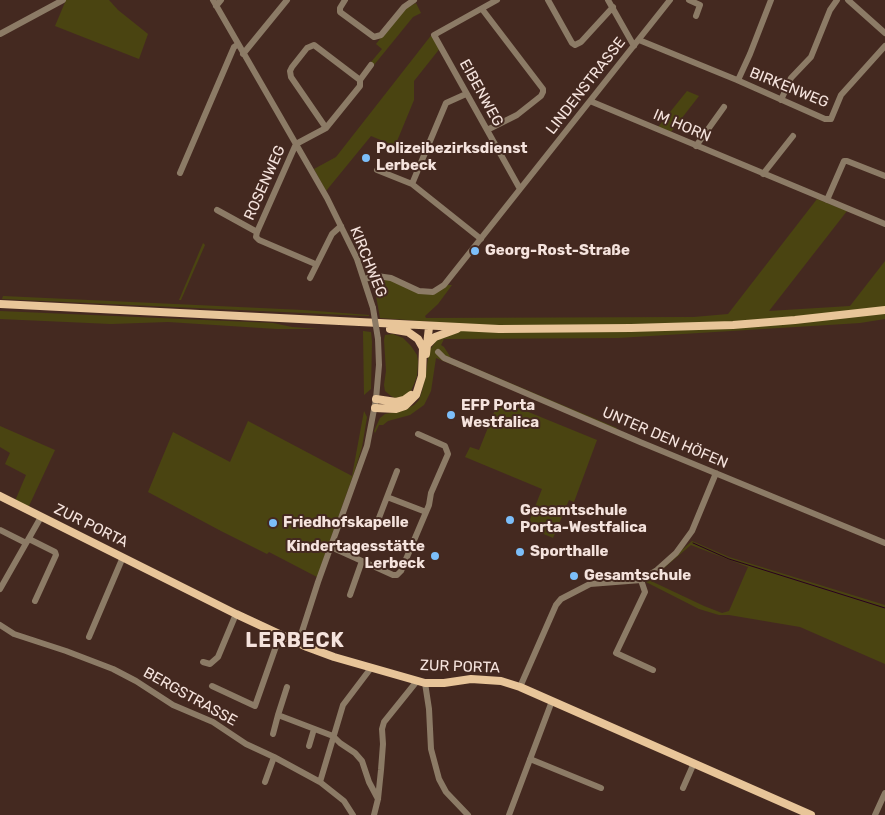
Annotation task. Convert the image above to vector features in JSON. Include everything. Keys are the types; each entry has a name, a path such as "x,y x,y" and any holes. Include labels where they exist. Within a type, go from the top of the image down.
{"main road":[{"path":"0,304 426,327 520,329 693,327 795,320 885,310"},
{"path":"372,324 413,335 425,346"},
{"path":"375,408 396,409 412,401 418,389 423,368 426,327"},
{"path":"425,346 435,337 459,328"},
{"path":"376,399 396,402 404,400 418,389"},
{"name":"ZUR PORTA","path":"0,496 298,644 421,682 444,683 489,679 520,687 812,815"}],"street":[{"path":"1,31 63,0"},
{"path":"214,3 221,0"},
{"path":"243,54 287,0"},
{"path":"345,0 340,8 340,12 374,37 381,35 404,7 414,0"},
{"path":"488,130 517,115 541,96 543,92 543,89 482,9 497,0"},
{"path":"548,0 572,43 575,45 581,42 613,7"},
{"path":"608,0 634,46"},
{"path":"661,0 665,7"},
{"name":"LINDENSTRASSE","path":"364,279 377,276 391,278 419,291 432,292 444,285 670,0"},
{"path":"690,0 700,5 696,16"},
{"path":"736,80 739,78 750,54 771,0"},
{"path":"781,100 791,78 811,57 830,10 837,0"},
{"path":"848,0 885,33"},
{"name":"KIRCHWEG","path":"214,3 324,193 357,258 373,308 378,340 376,399 367,446 330,547 298,644"},
{"name":"EIBENWEG","path":"482,9 434,35 520,189"},
{"name":"BIRKENWEG","path":"639,40 825,119 831,118 841,95 885,46"},
{"path":"180,173 234,47 237,45"},
{"path":"326,128 291,77 290,71 292,67 307,48 314,45 360,80"},
{"path":"296,144 326,128 360,86 360,80 371,65"},
{"path":"412,184 446,103 466,94"},
{"name":"IM HORN","path":"590,101 885,224"},
{"path":"696,146 724,107"},
{"path":"763,174 792,136"},
{"name":"ROSENWEG","path":"296,144 256,237 313,263"},
{"path":"827,200 844,161 847,160 885,176"},
{"path":"377,170 412,184 481,239"},
{"name":"ROSENWEG","path":"217,210 257,232"},
{"path":"310,278 332,234 341,226"},
{"name":"UNTER DEN HÖFEN","path":"438,352 444,358 453,362 716,474 885,543"},
{"path":"330,547 397,575 401,571 448,454 445,446 418,434"},
{"path":"376,523 397,472"},
{"path":"520,687 556,605 561,599 590,584 641,580 657,570 685,543 716,474"},
{"path":"387,497 426,512"},
{"path":"0,589 41,517"},
{"path":"0,530 55,552 56,555 35,601"},
{"path":"89,637 123,557"},
{"path":"350,595 362,561"},
{"path":"641,580 645,592 616,653 653,670"},
{"path":"203,662 210,664 218,657 236,614"},
{"name":"BERGSTRASSE","path":"0,625 14,634 113,669 136,681 173,705 213,722 246,744 320,782 344,801 351,814"},
{"path":"212,686 255,706 280,635"},
{"path":"320,782 332,736 343,705 371,668"},
{"path":"374,815 378,799 384,722 421,682"},
{"path":"421,682 429,709 431,749 439,779 446,792 468,815"},
{"path":"273,734 287,687"},
{"path":"510,815 552,701"},
{"path":"278,715 332,736 355,753 362,761 369,782 378,799"},
{"path":"309,746 314,729"},
{"path":"265,782 274,757"},
{"path":"530,759 601,788"},
{"path":"683,788 694,763"},
{"path":"875,815 885,793"}],"shaded area":[{"path":"66,0 109,0 118,10 148,34 139,59 55,26"},
{"path":"416,3 421,13 413,17 374,65 371,62 382,49 376,44 403,10"},
{"path":"433,33 441,47 414,81 414,100 395,146 371,136 326,191 314,169 336,157"},
{"path":"687,91 699,96 671,132 658,127"},
{"path":"817,199 847,211 769,311 850,306 885,261 885,319 860,323 618,338 444,339 441,345 451,358 617,428 614,432 436,358 431,391 424,405 410,415 379,425 375,433 374,431 380,418 385,414 405,410 419,400 429,351 437,340 449,336 448,323 380,318 375,290 385,280 392,277 419,290 433,290 441,285 452,285 438,304 425,316 426,318 694,317 728,314"},
{"path":"203,243 205,245 181,300 179,300"},
{"path":"3,296 303,310 369,316 2,299"},
{"path":"0,311 273,323 292,327 319,329 277,329 168,322 111,324 0,319"},
{"path":"363,331 371,332 372,342 371,389 364,395"},
{"path":"393,334 403,338 411,346 417,355 418,362 417,376 410,393 404,398 397,399 385,391 384,385 386,371 384,340 385,335"},
{"path":"499,400 597,440 574,502 569,500 553,538 527,527 542,489 465,457 470,447 479,450"},
{"path":"364,411 367,417 362,447 355,470 317,577 269,552 267,554 221,531 148,492 173,432 230,462 248,421 352,476"},
{"path":"0,426 55,450 28,508 15,501 26,475 5,464 10,453 0,447"},
{"path":"692,541 729,557 885,605 885,664 800,627 719,615 699,609 646,582","holes":["691,545 748,567 729,611 722,613 651,581"]}],"waterway":[{"path":"693,543 729,559 885,608"}],"place":[{"name":"Polizeibezirksdienst Lerbeck","path":"366,158"},
{"name":"Georg-Rost-Straße","path":"475,251"},
{"name":"EFP Porta Westfalica","path":"451,415"},
{"name":"Gesamtschule Porta-Westfalica","path":"510,520"},
{"name":"Friedhofskapelle","path":"273,523"},
{"name":"Sporthalle","path":"520,552"},
{"name":"Kindertagesstätte Lerbeck","path":"435,556"},
{"name":"Gesamtschule","path":"574,576"}],"district":[{"name":"LERBECK","path":"295,641"}]}
